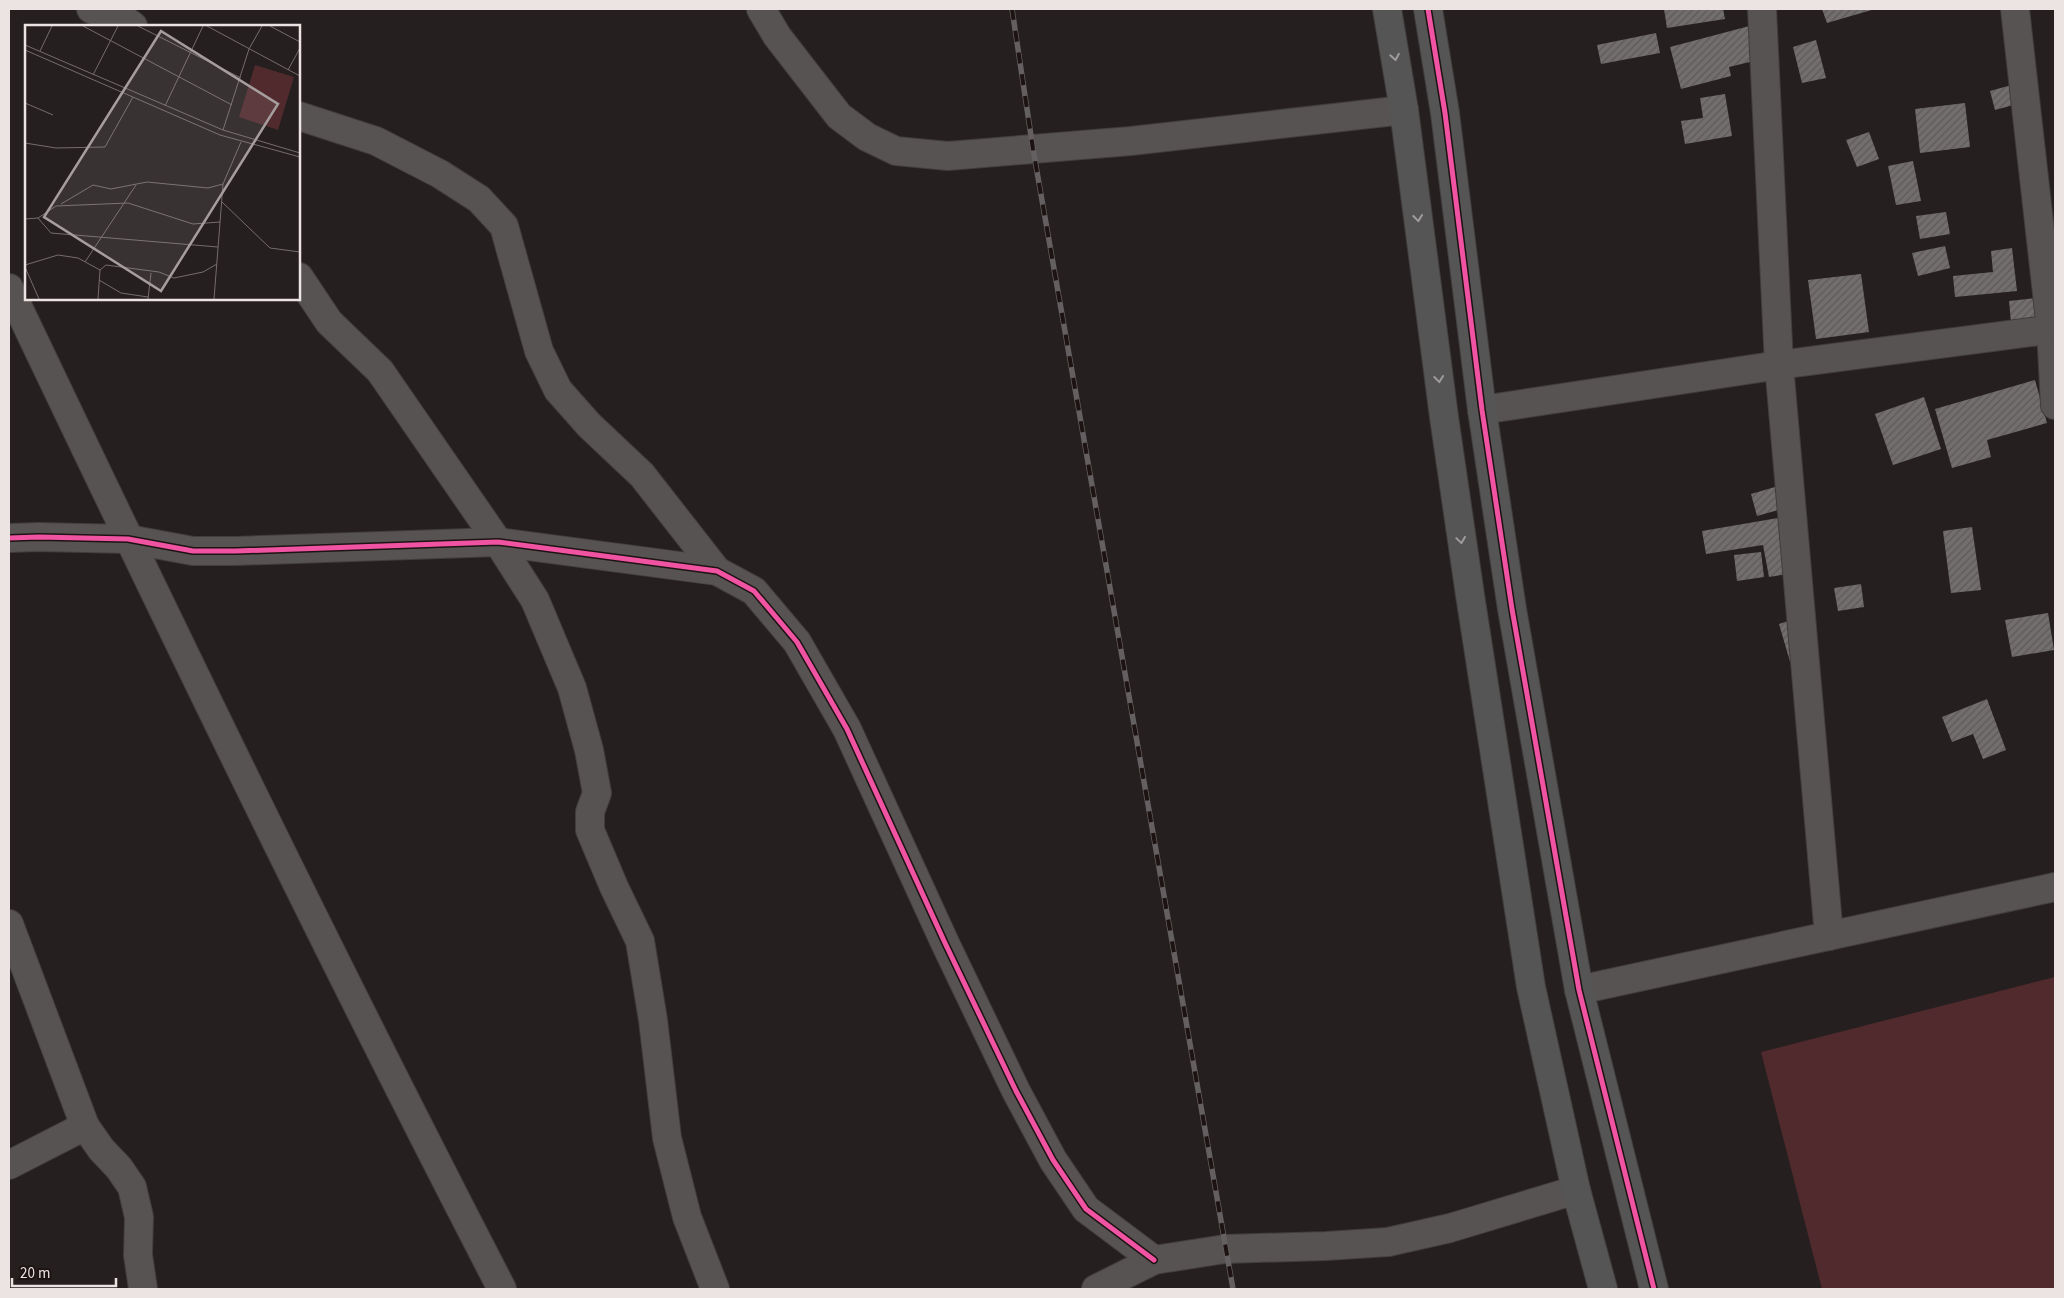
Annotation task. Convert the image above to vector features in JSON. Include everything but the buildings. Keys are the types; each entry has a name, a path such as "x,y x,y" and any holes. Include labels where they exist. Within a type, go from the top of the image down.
{"street":[{"path":"91,9 132,25"},
{"path":"762,9 777,36 839,116 867,138 896,151 948,156 1131,141 1404,110"},
{"path":"1387,9 1404,110 1445,427 1531,987 1576,1190 1603,1289"},
{"path":"1428,9 1445,113 1482,410 1512,609 1579,990 1654,1289"},
{"path":"1762,9 1779,365 1829,936"},
{"path":"2014,9 2053,329 2055,405"},
{"path":"300,116 376,141 440,174 479,200 504,226 539,351 558,390 589,425 642,475 717,571"},
{"path":"300,278 329,322 380,370 498,542 535,600 572,688 589,750 597,793 590,812 590,830 614,887 640,940 653,1020 667,1138 686,1218 715,1289"},
{"path":"9,288 128,539 387,1066 502,1289"},
{"path":"1482,410 1779,365 2053,329"},
{"path":"9,538 128,539 193,551 246,551 498,542 717,571 754,591 797,642 846,728 945,943 1012,1082 1053,1160 1086,1209 1154,1260"},
{"path":"1579,990 2055,887"},
{"path":"9,924 85,1126 132,1187 139,1217 138,1255 144,1289"},
{"path":"9,1165 85,1126"},
{"path":"1096,1289 1154,1260 1225,1249 1388,1242 1450,1228 1576,1190"}],"shaded area":[{"path":"2055,977 2055,1289 1822,1289 1761,1052"}],"railway":[{"path":"1012,9 1033,149 1233,1289"}],"cycle path":[{"path":"1428,9 1445,113 1482,410 1512,609 1579,990 1654,1289"},
{"path":"9,538 128,539 193,551 498,542 717,571 754,591 797,642 847,729 945,943 1016,1091 1053,1160 1086,1209 1154,1260"}]}
